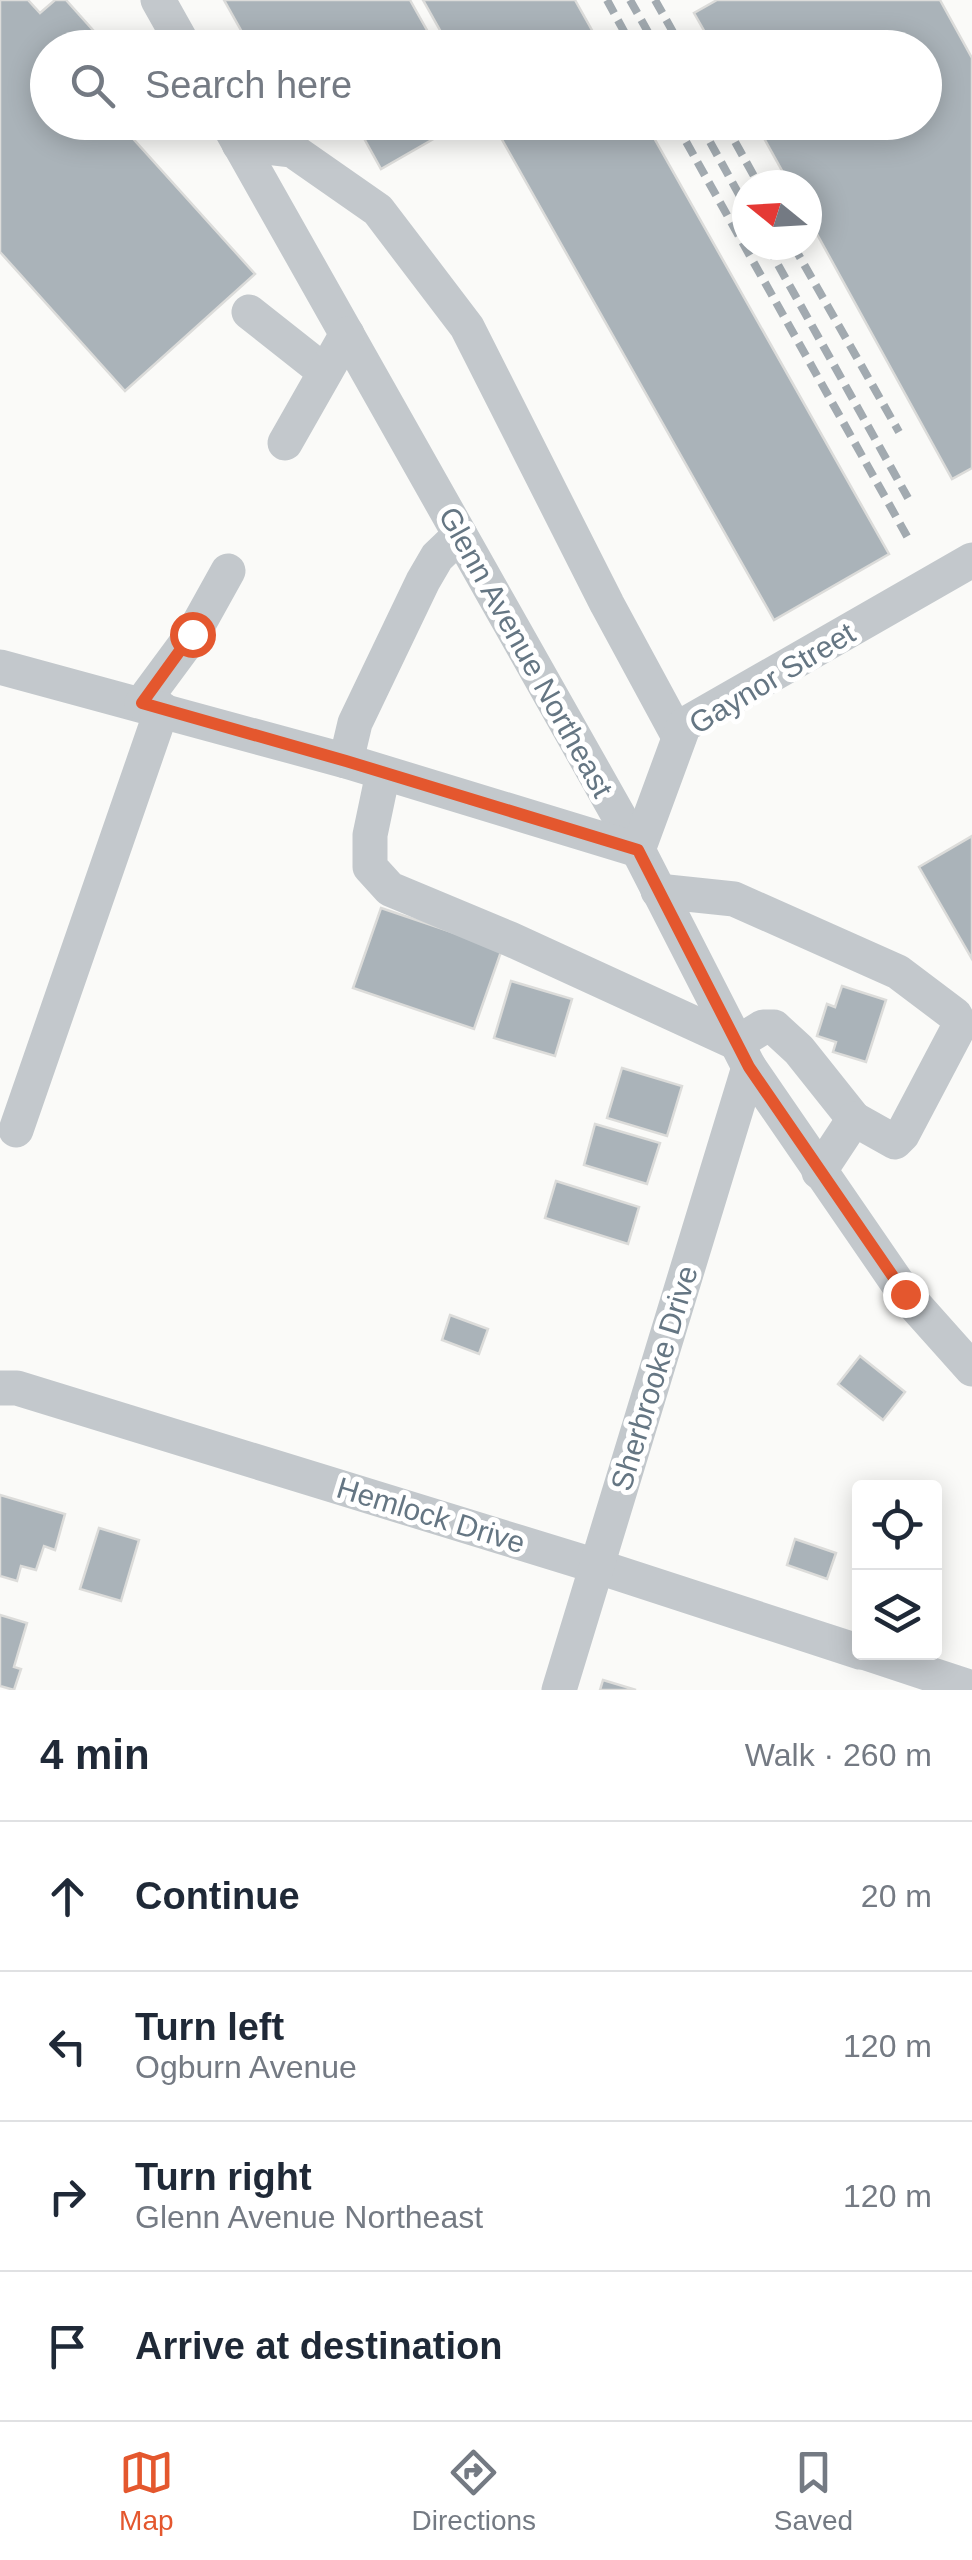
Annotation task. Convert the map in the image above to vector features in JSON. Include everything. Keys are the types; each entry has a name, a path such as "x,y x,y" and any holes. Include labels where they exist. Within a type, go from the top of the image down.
{"street":[{"path":"158,0 174,30"},
{"name":"Glenn Avenue Northeast","path":"237,140 638,850 743,1055 905,1294 972,1369"},
{"path":"257,140 292,150 378,210 467,326 606,604 679,737"},
{"path":"249,312 326,372"},
{"path":"285,443 347,334"},
{"path":"346,761 355,723 415,597 437,558 460,535"},
{"name":"Gaynor Street","path":"638,850 684,726 972,560"},
{"path":"16,1130 152,706 228,570"},
{"path":"0,668 346,761 638,850"},
{"path":"384,773 370,835 370,866 390,890 510,939 743,1055 763,1027 774,1027 799,1050 854,1119 888,1140 895,1142 902,1136 960,1025 954,1015 898,972 734,899 658,890"},
{"name":"Sherbrooke Drive","path":"559,1690 743,1055"},
{"path":"819,1172 854,1119"},
{"name":"Hemlock Drive","path":"0,1388 17,1388 852,1649"},
{"name":"Hemlock Drive","path":"886,1660 972,1688"}],"building":[{"path":"0,0 28,0 40,13 55,0 66,0 93,30 30,30 30,140 134,140 255,274 125,391 0,252"},
{"path":"224,0 410,0 427,30 241,30"},
{"path":"423,0 575,0 592,30 440,30"},
{"path":"717,0 940,0 972,58 972,468 952,479 822,243 822,170 782,170 765,140 942,140 942,30 704,30 694,13"},
{"path":"365,140 432,140 381,169"},
{"path":"502,140 655,140 889,554 774,620"},
{"path":"972,836 972,959 919,867"},
{"path":"381,908 502,949 474,1029 353,988"},
{"path":"511,981 572,999 555,1056 494,1038"},
{"path":"842,986 886,1000 866,1062 833,1052 836,1042 817,1036 827,1004 835,1007"},
{"path":"622,1068 682,1086 667,1136 607,1118"},
{"path":"595,1124 660,1143 647,1184 584,1165"},
{"path":"556,1181 639,1207 628,1244 545,1218"},
{"path":"450,1315 488,1329 479,1354 442,1340"},
{"path":"860,1356 905,1392 883,1420 838,1384"},
{"path":"0,1495 65,1514 55,1550 44,1546 36,1570 21,1566 17,1581 0,1576"},
{"path":"99,1528 139,1540 121,1601 80,1589"},
{"path":"795,1539 836,1553 827,1579 787,1565"},
{"path":"0,1615 27,1623 14,1667 21,1669 14,1690 0,1686"},
{"path":"603,1680 636,1690 600,1690"}],"railway":[{"path":"607,0 623,30"},
{"path":"630,0 647,30"},
{"path":"655,0 672,30"},
{"path":"685,140 908,538"},
{"path":"709,140 732,182"},
{"path":"734,140 751,170"},
{"path":"775,260 908,498"},
{"path":"802,260 899,432"}],"route":[{"path":"192,634 142,703 638,850 749,1067 905,1294"}]}
